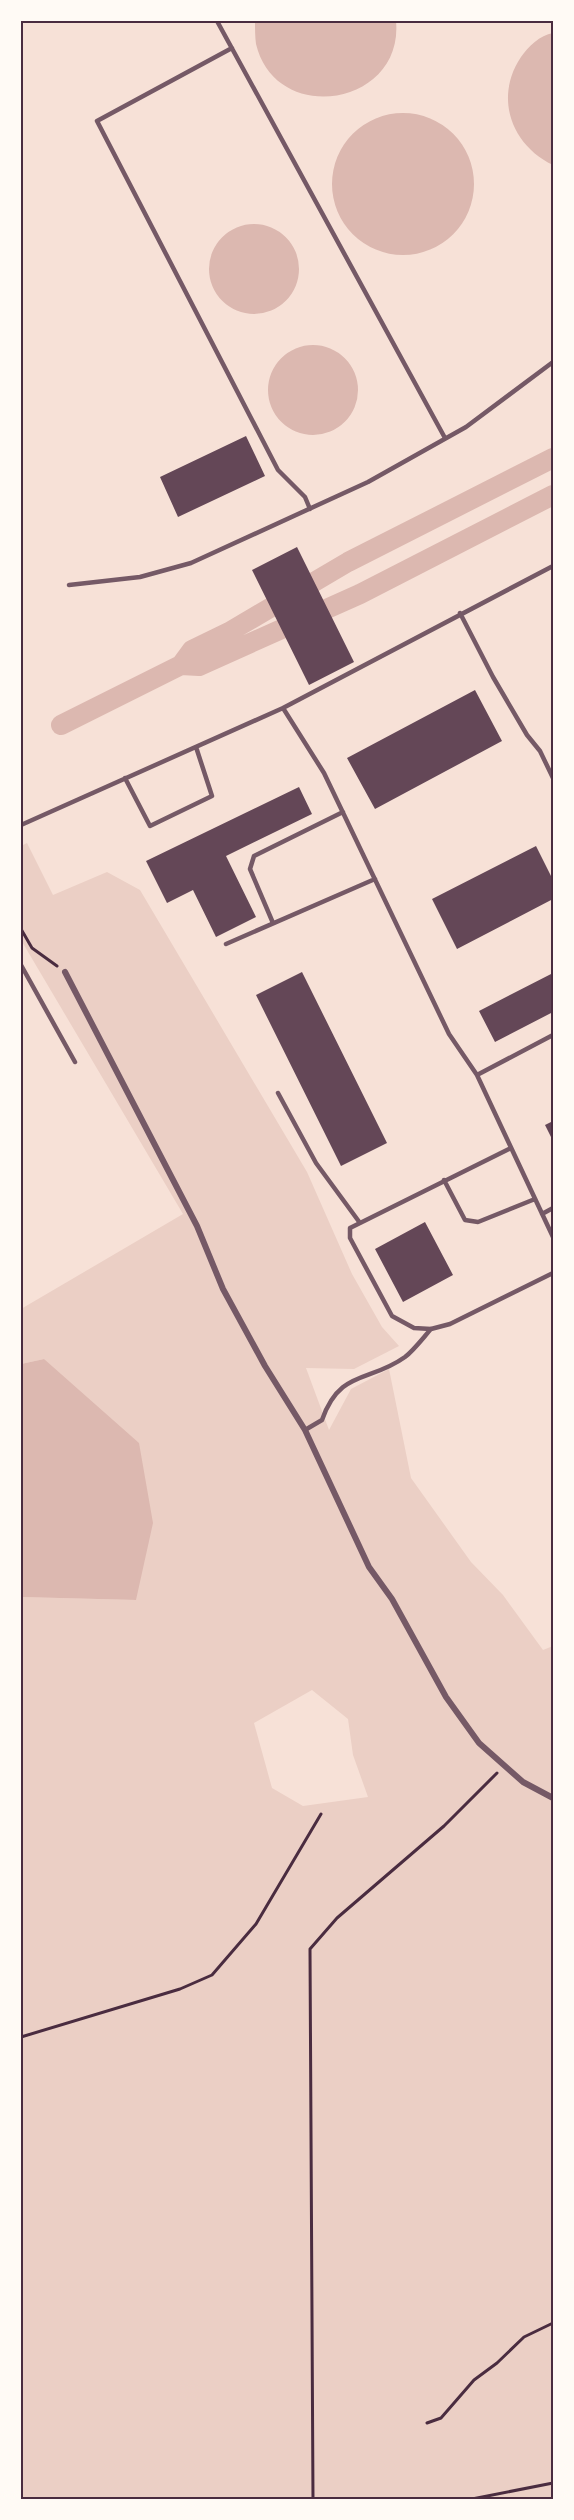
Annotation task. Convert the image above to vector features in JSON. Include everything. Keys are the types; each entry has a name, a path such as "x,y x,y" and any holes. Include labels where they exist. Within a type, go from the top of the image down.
{"street":[{"path":"65,972 197,1226 223,1289 265,1366 305,1430 369,1567 392,1599 446,1697 479,1743 523,1782 553,1798"}],"lane":[{"path":"217,21 446,438"},
{"path":"232,48 97,121 278,470 305,497 310,508"},
{"path":"69,585 140,577 191,563 368,482 466,427 553,362"},
{"path":"21,825 284,708 460,613 553,566"},
{"path":"460,613 493,677 526,735 540,751 553,778"},
{"path":"284,708 324,773 449,1034 477,1075 553,1237"},
{"path":"125,778 150,826 212,796 196,747"},
{"path":"273,923 250,869 254,856 343,812"},
{"path":"226,944 375,879"},
{"path":"21,965 75,1062"},
{"path":"477,1075 553,1035"},
{"path":"278,1093 316,1163 360,1223"},
{"path":"511,1148 350,1228 350,1238 392,1316 414,1328 431,1329 450,1324 553,1273"},
{"path":"444,1180 465,1221 478,1222 535,1199"},
{"path":"542,1214 553,1209"},
{"path":"305,1430 322,1420 328,1402 341,1387 405,1357 431,1329"}],"path":[{"path":"21,929 32,948 65,972"},
{"path":"314,2499 310,1949 337,1918 444,1826 504,1766"},
{"path":"21,2037 180,1989 212,1975 256,1924 321,1814"},
{"path":"428,2423 441,2418 474,2380 524,2337 553,2323"},
{"path":"472,2499 553,2483"}],"shaded area":[{"path":"255,21 396,21 393,50 380,72 360,88 336,96 311,96 287,87 268,70 256,44"},
{"path":"553,33 553,165 538,156 517,133 508,103 513,72 521,57 535,42"},
{"path":"403,113 430,119 453,134 468,157 474,184 468,211 453,234 430,249 403,255 376,249 353,234 338,211 332,184 338,157 353,134 376,119"},
{"path":"254,224 271,228 286,237 295,252 299,269 295,286 286,301 271,310 254,314 237,310 222,301 213,286 209,269 213,252 222,237 237,228"},
{"path":"313,345 330,349 345,358 354,373 358,390 354,407 345,422 330,431 313,435 296,431 281,422 272,407 268,390 272,373 281,358 296,349"},
{"path":"27,843 53,895 107,872 140,890 307,1172 352,1274 382,1327 399,1346 354,1369 306,1368 329,1430 351,1389 389,1369 411,1478 471,1562 503,1595 543,1650 553,1646 553,2499 21,2499 21,1597 136,1600 44,1359 21,1364 21,1309 183,1214 21,940 21,846","holes":["312,1690 348,1719 353,1755 368,1797 303,1806 272,1788 254,1723"]},
{"path":"44,1359 139,1443 153,1523 136,1600 21,1597 21,1364"}],"building":[{"path":"246,436 265,476 178,517 160,477"},
{"path":"297,547 354,662 309,685 252,570"},
{"path":"475,690 502,741 375,809 347,758"},
{"path":"299,787 312,814 226,856 256,917 216,937 193,890 167,903 146,861"},
{"path":"536,846 553,880 553,899 457,949 432,899"},
{"path":"302,972 387,1143 341,1166 256,995"},
{"path":"553,973 553,1012 495,1042 479,1011"},
{"path":"553,1121 553,1141 545,1125"},
{"path":"425,1222 453,1275 403,1302 375,1249"}],"waterway":[{"path":"61,725 181,665 192,650 229,632 348,562 553,458"},
{"path":"181,665 199,666 360,594 553,495"}]}
